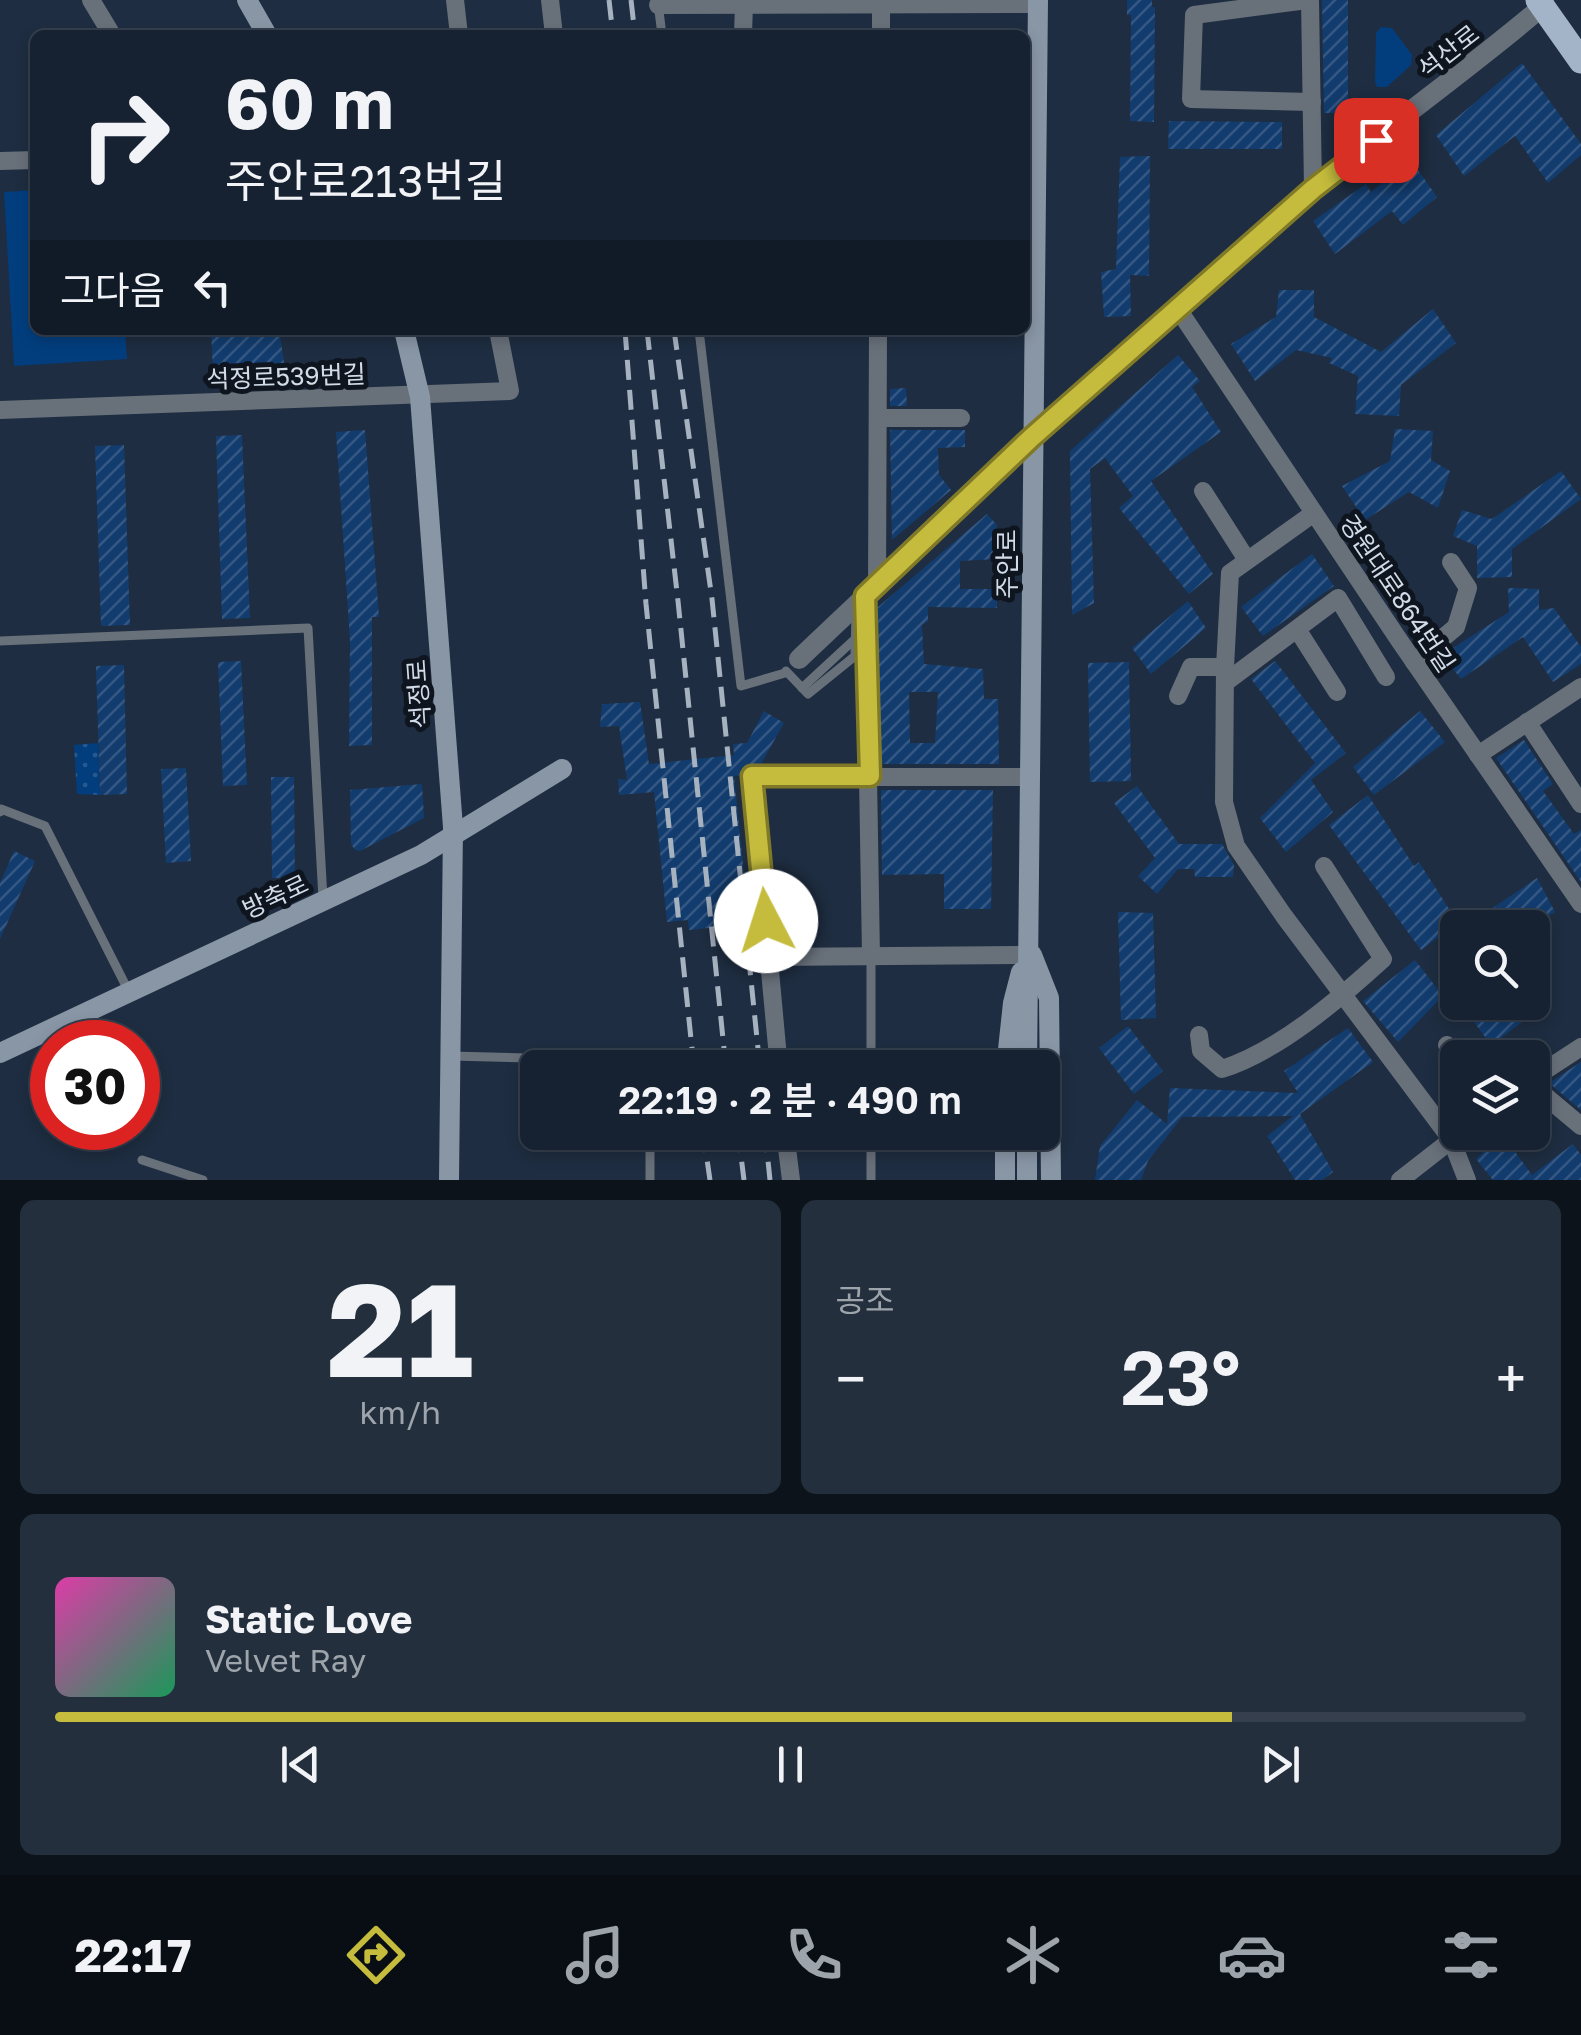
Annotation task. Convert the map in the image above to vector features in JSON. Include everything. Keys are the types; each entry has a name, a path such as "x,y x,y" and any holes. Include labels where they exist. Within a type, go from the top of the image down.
{"main road":[{"path":"247,0 264,30"},
{"name":"주안로","path":"1030,217 1031,78 1038,2"},
{"path":"1544,2 1581,61"},
{"name":"석정로","path":"405,335 420,397 453,837 449,1180"},
{"name":"주안로","path":"1028,1050 1030,335"},
{"name":"방축로","path":"0,1053 453,837 562,769"},
{"path":"1008,1050 1012,1003 1027,950"},
{"path":"1027,950 1049,998 1051,1180"},
{"path":"1005,1150 1005,1180"},
{"path":"1027,1150 1027,1180"}],"street":[{"path":"91,0 109,30"},
{"path":"455,0 458,30"},
{"path":"550,0 553,30"},
{"path":"1312,102 1191,99 1194,15 1309,0 1312,102 1313,189"},
{"path":"658,2 1038,2"},
{"path":"744,2 744,30"},
{"path":"881,2 881,30"},
{"name":"석산로","path":"792,666 1031,438 1178,308 1313,189 1544,2"},
{"path":"0,161 30,160"},
{"name":"경원대로864번길","path":"1178,308 1581,904"},
{"name":"석정로539번길","path":"0,410 510,391 499,335"},
{"path":"871,956 866,596 878,418 878,335"},
{"path":"878,418 961,418"},
{"path":"1203,491 1247,560"},
{"path":"1314,513 1230,572 1224,802 1236,846 1290,912 1343,995 1440,1116"},
{"path":"1414,662 1456,626 1468,588 1451,562"},
{"path":"1178,696 1191,667 1225,674 1338,598 1386,677"},
{"path":"1297,629 1337,692"},
{"path":"1478,755 1581,687"},
{"path":"1527,722 1581,804"},
{"path":"778,1050 752,776 1029,777"},
{"path":"1199,1036 1200,1052 1222,1069 1247,1062 1343,995 1383,959 1324,866"},
{"path":"770,957 1027,950"},
{"path":"1550,1069 1581,1047"},
{"path":"1550,1098 1581,1126"},
{"path":"1400,1180 1440,1149"},
{"path":"787,1150 790,1180"},
{"path":"1460,1150 1467,1180"}],"lane":[{"path":"658,2 661,30"},
{"path":"700,335 741,686 792,666 808,694 836,675 856,656 866,596"},
{"path":"0,641 308,628 323,902"},
{"path":"0,812 1,809 45,826 129,992"},
{"path":"871,956 871,1050"},
{"path":"450,1056 520,1059"},
{"path":"650,1150 650,1180"},
{"path":"871,1150 871,1180"},
{"path":"142,1160 203,1180"}],"shaded area":[{"path":"1381,27 1392,28 1412,55 1411,65 1387,87 1377,87 1375,82 1376,33"},
{"path":"30,190 30,335 125,335 127,359 14,366 4,192"},
{"path":"98,743 100,795 77,794 74,745"}],"building":[{"path":"1127,0 1152,0 1155,7 1154,122 1130,121 1131,15 1127,15"},
{"path":"1322,0 1348,0 1348,113 1324,113"},
{"path":"1522,63 1581,144 1581,155 1548,183 1515,136 1464,176 1436,135"},
{"path":"1169,121 1282,122 1282,149 1168,149"},
{"path":"1150,156 1149,276 1130,275 1131,316 1104,317 1101,272 1116,269 1120,157"},
{"path":"1411,160 1437,197 1403,225 1392,211 1335,254 1313,221 1366,184 1371,192"},
{"path":"1279,290 1314,290 1314,317 1381,352 1433,309 1456,343 1401,385 1399,416 1355,414 1358,376 1329,363 1332,358 1296,350 1255,381 1231,344 1276,317"},
{"path":"211,335 280,335 285,368 213,373"},
{"path":"1178,355 1200,381 1192,387 1221,432 1151,481 1213,574 1189,594 1119,508 1133,496 1105,458 1090,469 1094,603 1072,615 1070,451"},
{"path":"906,388 907,406 890,406 890,389"},
{"path":"1395,429 1433,431 1431,460 1450,471 1438,508 1409,492 1365,520 1342,486 1390,461"},
{"path":"365,430 379,617 372,617 372,745 349,746 350,640 336,432"},
{"path":"890,430 965,430 965,447 938,448 939,475 951,490 892,540"},
{"path":"242,435 250,618 222,619 216,436"},
{"path":"124,445 130,625 101,626 95,446"},
{"path":"1561,471 1581,499 1512,549 1512,577 1477,578 1477,546 1453,536 1462,510 1492,519"},
{"path":"987,514 997,525 997,559 960,561 960,589 997,589 997,608 928,607 928,621 922,625 924,664 983,669 984,699 998,699 999,764 880,764 878,607","holes":["909,692 938,692 935,743 910,743"]},
{"path":"1312,554 1334,586 1263,636 1241,607"},
{"path":"1508,588 1539,589 1539,610 1554,608 1581,647 1581,664 1553,682 1523,637 1461,679 1442,655 1509,612"},
{"path":"1188,601 1206,628 1151,674 1132,648"},
{"path":"241,661 247,785 223,786 218,662"},
{"path":"1275,661 1346,753 1311,780 1333,812 1286,852 1260,818 1315,763 1251,679"},
{"path":"1129,662 1131,781 1090,782 1088,663"},
{"path":"124,665 127,794 100,795 96,666"},
{"path":"640,702 649,764 734,755 733,744 747,743 764,711 784,723 761,764 746,766 740,775 734,776 748,914 736,915 737,925 689,930 688,920 667,922 654,792 619,795 618,779 627,780 619,726 600,727 602,704"},
{"path":"1420,711 1445,742 1374,795 1353,767"},
{"path":"1524,740 1553,784 1543,791 1574,834 1581,830 1581,882 1496,758"},
{"path":"186,768 191,861 166,863 161,769"},
{"path":"271,777 294,777 295,878 272,878"},
{"path":"422,784 424,818 360,851 355,850 351,844 350,790"},
{"path":"1137,786 1179,844 1222,844 1234,865 1233,877 1195,877 1194,869 1178,869 1157,894 1138,876 1155,858 1114,803"},
{"path":"881,790 993,790 991,909 944,909 944,874 882,875"},
{"path":"1368,795 1414,866 1419,862 1450,910 1440,910 1440,936 1421,950 1329,825"},
{"path":"14,851 35,861 0,939 0,883"},
{"path":"1537,878 1555,912 1550,915 1550,910 1490,910"},
{"path":"1118,912 1153,913 1156,1018 1121,1020"},
{"path":"1415,960 1440,992 1440,999 1398,1042 1363,1001"},
{"path":"1472,1020 1525,1020 1498,1040 1487,1040"},
{"path":"1128,1026 1163,1071 1134,1094 1099,1048"},
{"path":"1348,1028 1373,1062 1300,1114 1333,1172 1322,1180 1295,1180 1267,1136 1293,1116 1182,1117 1148,1161 1141,1180 1095,1180 1100,1146 1137,1100 1167,1124 1170,1088 1298,1093 1284,1071"},
{"path":"1581,1062 1581,1110 1550,1084"},
{"path":"1573,1144 1581,1155 1581,1180 1493,1180 1476,1159 1485,1150 1514,1150 1532,1175"}],"railway":[{"path":"609,0 612,30"},
{"path":"631,0 634,30"},
{"path":"625,335 646,604 692,1050"},
{"path":"648,335 724,1050"},
{"path":"675,335 712,599 758,1050"},
{"path":"706,1150 710,1180"},
{"path":"740,1150 744,1180"},
{"path":"767,1150 770,1180"}],"route":[{"path":"766,921 752,776 870,776 865,596 878,588 1031,438 1313,189 1376,140"}]}
